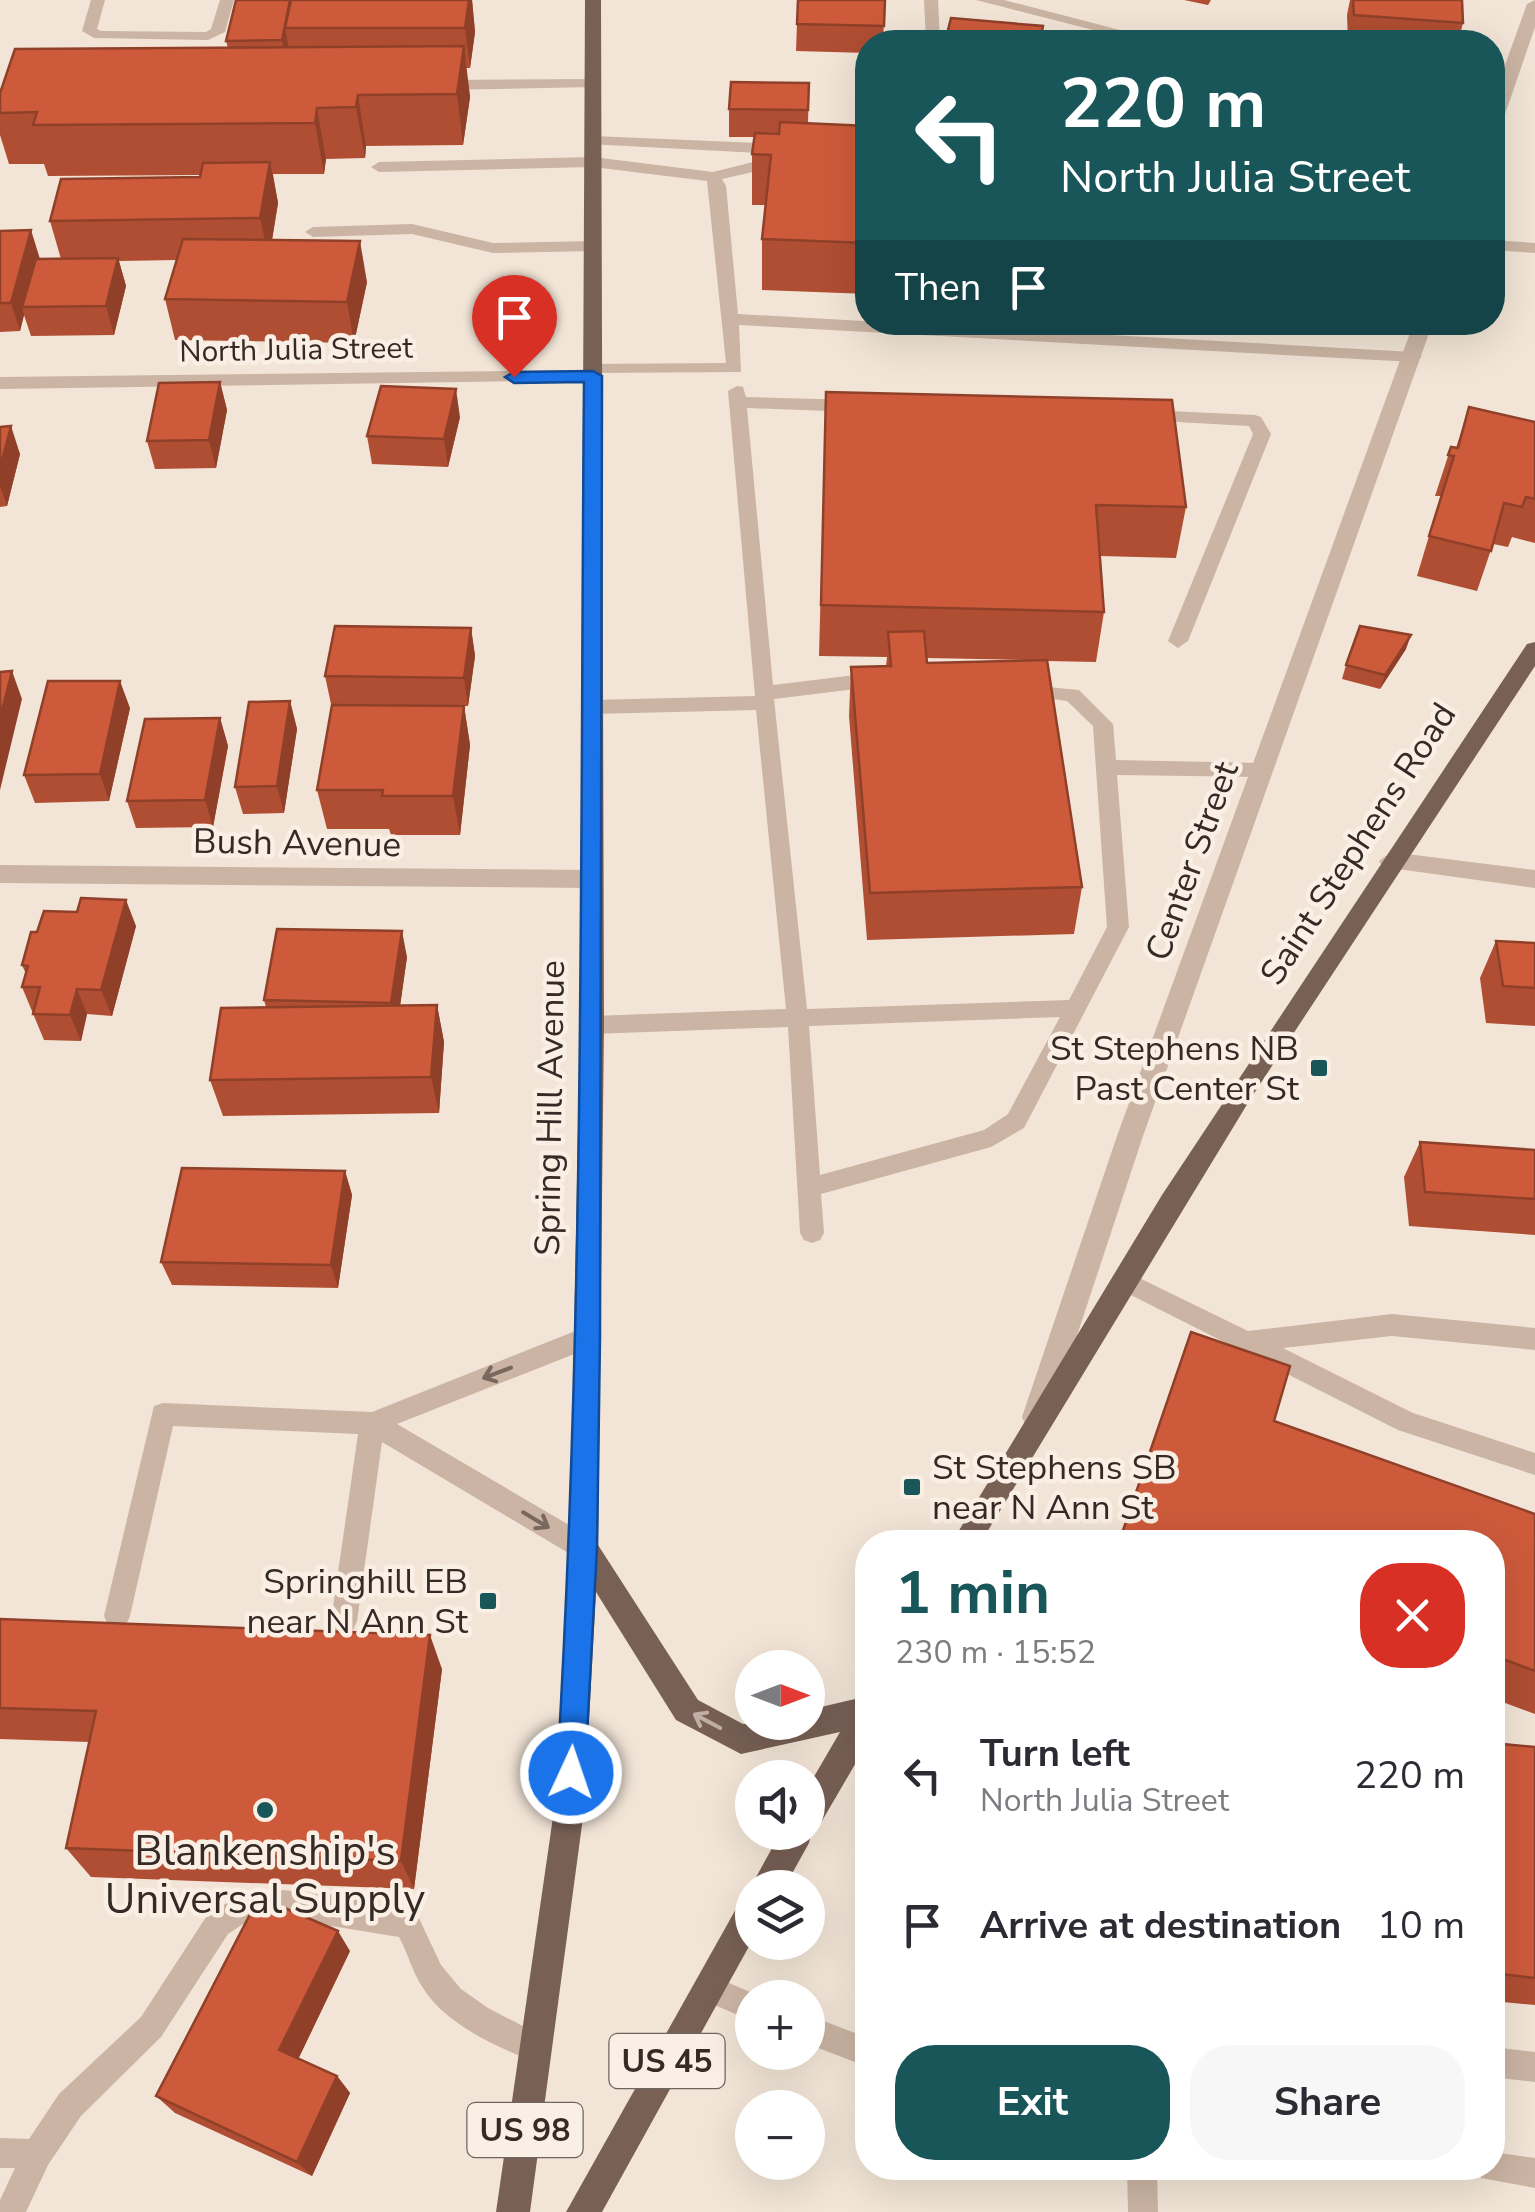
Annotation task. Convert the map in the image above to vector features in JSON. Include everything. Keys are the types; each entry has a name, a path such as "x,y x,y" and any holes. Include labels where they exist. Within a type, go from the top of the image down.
{"main road":[{"name":"Spring Hill Avenue","path":"513,2212 569,1810 584,1548 592,1025 593,0"},
{"name":"Saint Stephens Road","path":"973,1530 1033,1426 1391,862 1535,649"},
{"path":"584,1548 687,1710 742,1739 855,1715"},
{"path":"825,1787 855,1735"},
{"name":"US 45","path":"583,2212 735,1941"}],"street":[{"path":"984,0 1108,30"},
{"path":"1505,69 1535,4"},
{"path":"1505,246 1535,248"},
{"name":"Center Street","path":"1033,1426 1130,1136 1420,335"},
{"name":"North Julia Street","path":"0,383 593,372"},
{"path":"1391,862 1535,879"},
{"name":"Bush Avenue","path":"0,874 592,879"}],"lane":[{"path":"98,0 88,30 98,35 208,36 218,32 227,0"},
{"path":"931,0 932,30"},
{"path":"426,85 592,82"},
{"path":"380,167 593,152 799,150"},
{"path":"593,152 713,177 757,166 810,168"},
{"path":"713,177 718,186 798,1020 812,1233"},
{"path":"314,232 412,229 494,248 593,246"},
{"path":"731,319 855,326"},
{"path":"1026,335 1413,356"},
{"path":"593,372 735,368"},
{"path":"738,402 870,406"},
{"path":"1120,415 1255,421 1262,434 1178,641"},
{"path":"592,707 765,698 849,680 901,679"},
{"path":"810,1188 991,1138 1016,1121 1118,928 1103,724 1072,695 994,685"},
{"path":"1106,767 1261,770"},
{"path":"592,1025 1075,1008"},
{"path":"1125,1281 1407,1422 1535,1464"},
{"path":"1246,1342 1392,1325 1535,1338"},
{"path":"117,1616 163,1414 372,1423 588,1337"},
{"path":"372,1423 584,1548"},
{"path":"344,1621 372,1423"},
{"path":"10,2212 37,2154 70,2105 151,2026 218,1924 232,1910 266,1902 408,1924 421,1944 429,1973 451,2002 536,2048"},
{"path":"708,1988 735,2000"},
{"path":"825,2037 855,2048"},
{"path":"1505,2064 1535,2067"},
{"path":"0,2153 37,2154"},
{"path":"1505,2169 1535,2173"},
{"path":"1142,2180 1143,2212"}],"building":[{"path":"236,0 290,0 282,40 226,41"},
{"path":"291,0 469,0 465,28 285,28"},
{"path":"798,0 885,0 884,26 797,24"},
{"path":"1353,0 1462,0 1463,23 1354,15"},
{"path":"951,18 1043,26 1042,30 948,30"},
{"path":"464,46 457,94 358,95 356,107 317,108 315,123 33,125 37,112 0,113 0,93 15,49"},
{"path":"731,82 809,83 808,110 729,109"},
{"path":"780,122 855,125 855,243 762,239 771,155 752,154 755,133 779,134"},
{"path":"270,162 260,218 50,221 61,179 200,177 203,163"},
{"path":"31,230 11,303 0,303 0,231"},
{"path":"183,239 360,241 347,302 165,299"},
{"path":"118,258 106,306 22,307 36,259"},
{"path":"220,382 209,440 147,441 159,383"},
{"path":"381,386 456,389 444,439 367,436"},
{"path":"826,392 1172,400 1186,507 1096,505 1104,612 821,605"},
{"path":"1469,407 1535,422 1535,499 1526,497 1522,507 1504,503 1491,551 1429,536 1454,456 1448,455 1451,447 1458,448"},
{"path":"11,426 0,468 0,427"},
{"path":"335,626 471,628 464,678 325,676"},
{"path":"1360,626 1411,635 1385,675 1346,665"},
{"path":"924,631 927,663 1047,660 1082,887 870,893 851,667 891,666 888,632"},
{"path":"12,671 0,718 0,672"},
{"path":"48,681 120,681 100,774 24,775"},
{"path":"290,701 277,786 235,787 249,702"},
{"path":"332,705 464,706 453,796 382,796 383,790 317,790"},
{"path":"220,718 205,800 127,801 145,719"},
{"path":"81,898 126,900 101,990 77,989 70,1015 33,1014 40,987 22,987 28,966 22,965 31,932 37,932 44,911 77,912"},
{"path":"277,929 402,931 391,1003 264,1000"},
{"path":"1496,941 1535,943 1535,988 1503,986"},
{"path":"437,1005 431,1077 210,1080 221,1008"},
{"path":"1420,1142 1535,1150 1535,1199 1425,1192"},
{"path":"182,1168 345,1171 331,1265 161,1262"},
{"path":"1191,1332 1290,1366 1274,1421 1535,1514 1535,1671 1505,1660 1505,1530 1123,1530"},
{"name":"Blankenship's Universal Supply","path":"0,1619 430,1635 401,1861 66,1848 96,1711 0,1708"},
{"path":"1505,1744 1535,1747 1535,1978 1505,1975"},
{"path":"259,1897 338,1931 279,2050 337,2076 297,2162 156,2096"}],"place":[{"name":"St Stephens NB Past Center St","path":"1319,1068"},
{"name":"St Stephens SB near N Ann St","path":"912,1487"},
{"name":"Springhill EB near N Ann St","path":"488,1601"},
{"name":"Blankenship's Universal Supply","path":"265,1810"}],"route":[{"path":"514,377 593,376 588,1337 584,1548 571,1773"}]}
